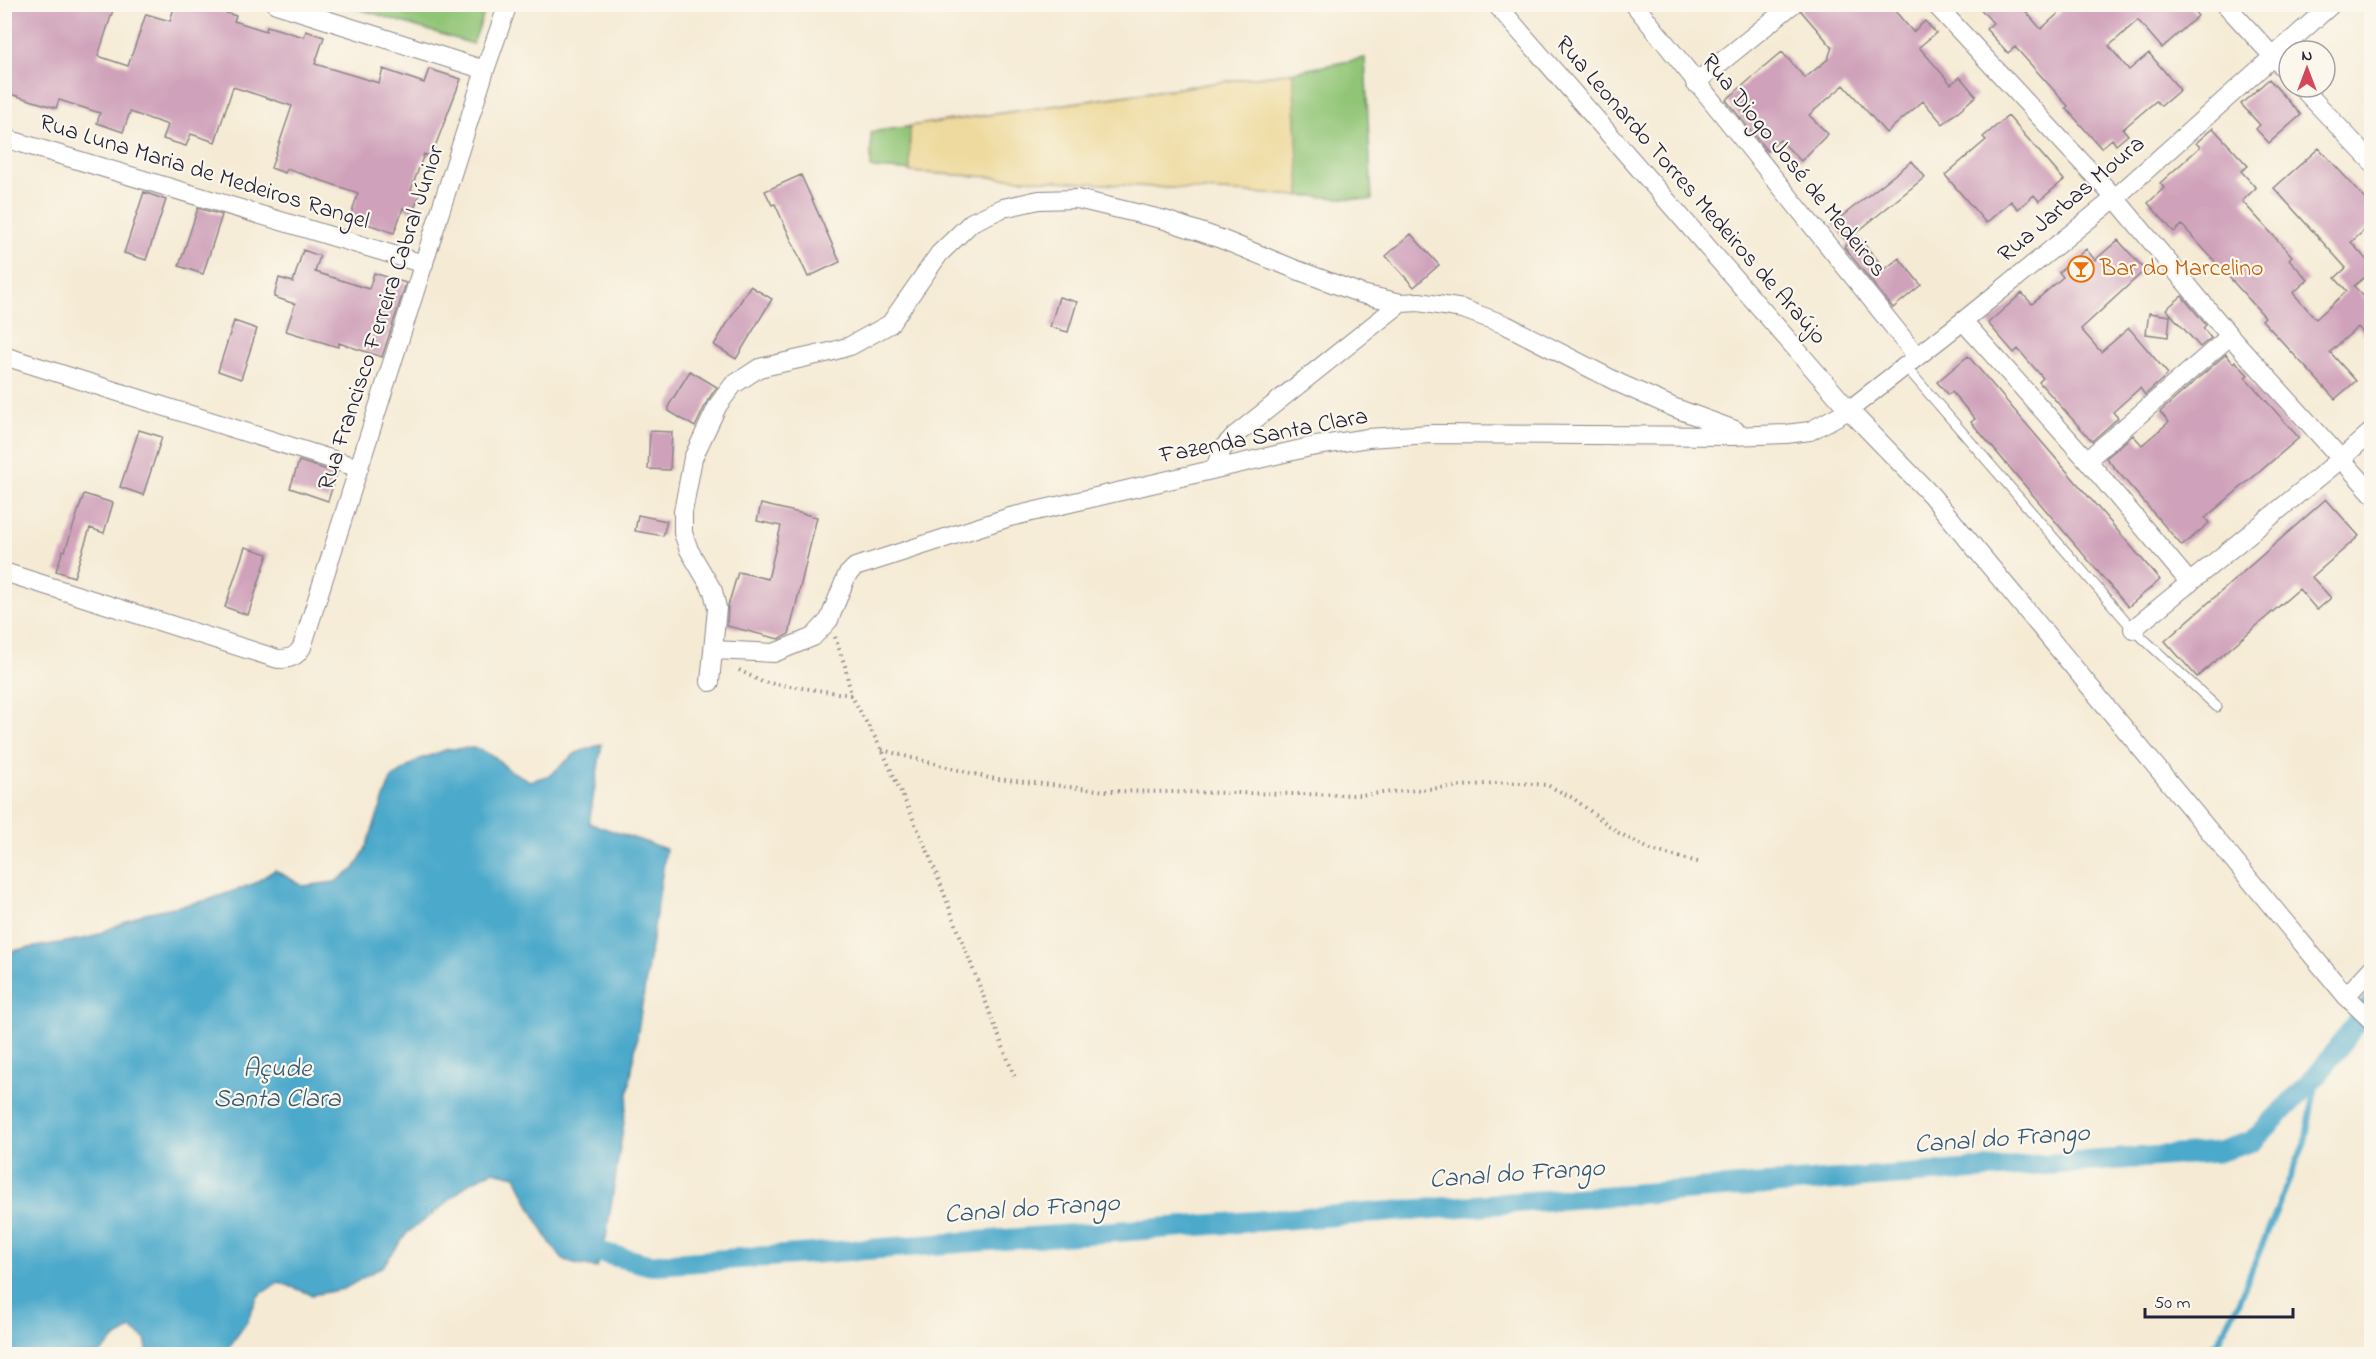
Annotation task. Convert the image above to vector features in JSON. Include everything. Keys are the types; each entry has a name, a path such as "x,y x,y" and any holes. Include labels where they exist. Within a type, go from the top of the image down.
{"street":[{"path":"276,4 485,70"},
{"name":"Rua Francisco Ferreira Cabral Júnior","path":"4,572 278,659 290,659 297,655 302,647 508,4"},
{"name":"Rua Leonardo Torres Medeiros de Araújo","path":"1496,4 1849,410 1931,495 2350,1000 2372,1021"},
{"name":"Rua Diogo José de Medeiros","path":"1634,4 1911,361"},
{"path":"1695,83 1793,4"},
{"path":"1935,4 2115,198 2230,336 2372,494"},
{"path":"2225,4 2277,61"},
{"name":"Rua Jarbas Moura","path":"1832,421 1964,321 2115,198 2332,4"},
{"path":"2312,99 2372,162"},
{"name":"Rua Luna Maria de Medeiros Rangel","path":"4,138 424,264"},
{"path":"710,682 717,608 713,591 689,550 683,533 683,512 693,458 718,405 733,385 759,368 850,346 891,324 939,254 972,222 1003,208 1030,202 1077,199 1165,220 1221,239 1362,294 1401,303 1419,302 1462,309 1506,325 1622,384 1676,408 1714,424 1756,435"},
{"path":"1215,469 1222,449 1233,436 1401,303"},
{"path":"1964,321 2087,460 2190,583"},
{"path":"2087,460 2230,336"},
{"path":"4,356 359,468"},
{"name":"Fazenda Santa Clara","path":"829,620 847,575 855,567 1010,517 1310,447 1368,438 1431,434 1756,435 1810,431 1832,421"},
{"path":"2133,629 2372,431"},
{"path":"714,650 774,653 813,637 829,620"},
{"path":"2350,1000 2372,968"}],"lane":[{"path":"1911,361 2133,629 2217,707"}],"path":[{"path":"829,620 845,666 851,695 882,750 928,852 1015,1078"},
{"path":"714,650 744,674 762,682 851,695"},
{"path":"882,750 989,778 1106,791 1359,795 1508,782 1547,785 1573,798 1627,838 1651,850 1698,862"}],"green space":[{"path":"346,5 487,5 473,44"},
{"path":"1365,58 1372,200 871,168 871,132 1293,72"}],"sand":[{"path":"1293,72 1300,196 910,172 910,126"}],"water":[{"name":"Açude Santa Clara","path":"602,744 589,823 666,849 606,1238 597,1268 576,1265 565,1260 545,1234 516,1176 493,1171 469,1183 407,1233 383,1266 344,1289 312,1295 279,1282 258,1296 247,1322 224,1354 148,1354 145,1339 131,1329 115,1338 100,1354 5,1354 5,952 89,938 145,913 208,900 253,884 275,870 303,886 335,882 354,869 365,850 391,779 418,760 448,749 476,748 495,757 509,770 530,781 550,775 576,753"}],"building":[{"path":"4,4 115,4 98,56 128,66 146,14 170,21 175,4 199,4 236,16 234,21 266,31 267,26 304,37 306,31 324,37 315,64 379,83 383,69 424,83 429,69 461,79 431,157 424,154 411,190 420,193 413,212 403,208 394,233 350,218 358,193 287,169 285,173 271,168 292,106 233,87 215,142 191,134 186,146 163,139 168,125 130,112 123,132 97,123 100,113 59,100 56,108 4,92"},
{"path":"1804,4 1889,4 1913,32 1925,21 1936,33 1919,47 1951,84 1960,77 1976,96 1943,124 1923,101 1886,133 1844,85 1809,115 1828,134 1801,161 1780,140 1767,151 1726,100 1782,52 1805,78 1828,59 1832,47 1801,11"},
{"path":"1976,4 2019,4 2041,29 2069,4 2188,4 2198,16 2162,48 2138,20 2109,46 2129,70 2149,53 2180,90 2161,106 2156,101 2123,129 2128,135 2116,145 2112,139 2101,148 2066,108 2068,106 2015,47 2008,53 1986,29 1993,23"},
{"path":"2269,79 2277,88 2277,99 2287,99 2301,115 2269,143 2256,129 2260,125 2241,104"},
{"path":"2008,116 2064,180 2039,201 2034,195 2018,209 2011,201 1986,223 1945,175 1986,140 1983,137"},
{"path":"2213,128 2248,166 2241,171 2256,188 2242,201 2292,256 2289,259 2308,280 2293,293 2316,319 2347,291 2335,278 2346,268 2274,188 2319,148 2372,206 2372,224 2351,242 2372,266 2372,271 2354,286 2372,305 2372,342 2358,327 2330,352 2356,381 2335,399 2262,320 2265,317 2182,225 2174,232 2148,203 2164,188 2160,183 2200,147 2196,143"},
{"path":"1912,161 1925,177 1846,241 1832,224"},
{"path":"801,175 840,262 808,277 775,204 772,205 765,191"},
{"path":"144,192 166,200 146,260 124,253"},
{"path":"198,208 222,215 203,274 179,266"},
{"path":"1411,234 1439,265 1414,287 1386,256"},
{"path":"1857,236 1885,269 1899,258 1921,285 1893,308 1844,247"},
{"path":"2118,240 2145,270 2081,329 2101,352 2129,328 2168,374 2145,395 2140,388 2113,412 2118,418 2092,441 2039,382 2043,378 2018,349 2014,353 1988,323 2022,293 2032,304 2063,277 2059,272 2086,249 2095,260"},
{"path":"303,250 320,256 315,272 369,289 374,273 406,283 382,357 339,343 338,347 286,331 295,304 274,297 279,278 293,282"},
{"path":"750,286 772,299 736,359 714,345"},
{"path":"2182,296 2206,325 2203,328 2211,338 2200,347 2166,309"},
{"path":"1059,297 1077,302 1068,332 1050,327"},
{"path":"2149,313 2170,316 2168,337 2146,334"},
{"path":"234,321 257,329 241,379 218,371"},
{"path":"2226,354 2248,375 2245,377 2299,438 2205,518 2209,523 2182,546 2106,458 2133,435 2142,445 2169,422 2160,412"},
{"path":"1968,356 2160,580 2128,607 1971,422 1975,419 1952,392 1948,395 1937,382"},
{"path":"690,371 717,387 695,427 669,411 669,405"},
{"path":"139,430 162,437 143,495 120,487"},
{"path":"650,431 672,432 670,470 648,469"},
{"path":"299,461 337,473 328,501 290,488"},
{"path":"84,494 113,503 104,533 90,528 74,577 56,571"},
{"path":"2326,499 2359,536 2312,577 2331,598 2317,610 2299,589 2197,677 2165,641"},
{"path":"761,504 817,517 789,634 779,639 727,626 728,606 738,572 768,579 781,526 757,521"},
{"path":"638,515 667,521 663,536 635,531"},
{"path":"245,547 268,554 248,615 225,607"}],"waterway":[{"name":"Canal do Frango","path":"603,1253 650,1265 2218,1152 2253,1141 2318,1074 2372,1003"},
{"path":"2205,1354 2219,1340 2238,1303 2305,1142 2318,1074"}],"place":[{"name":"Bar do Marcelino","path":"2081,269"}]}
